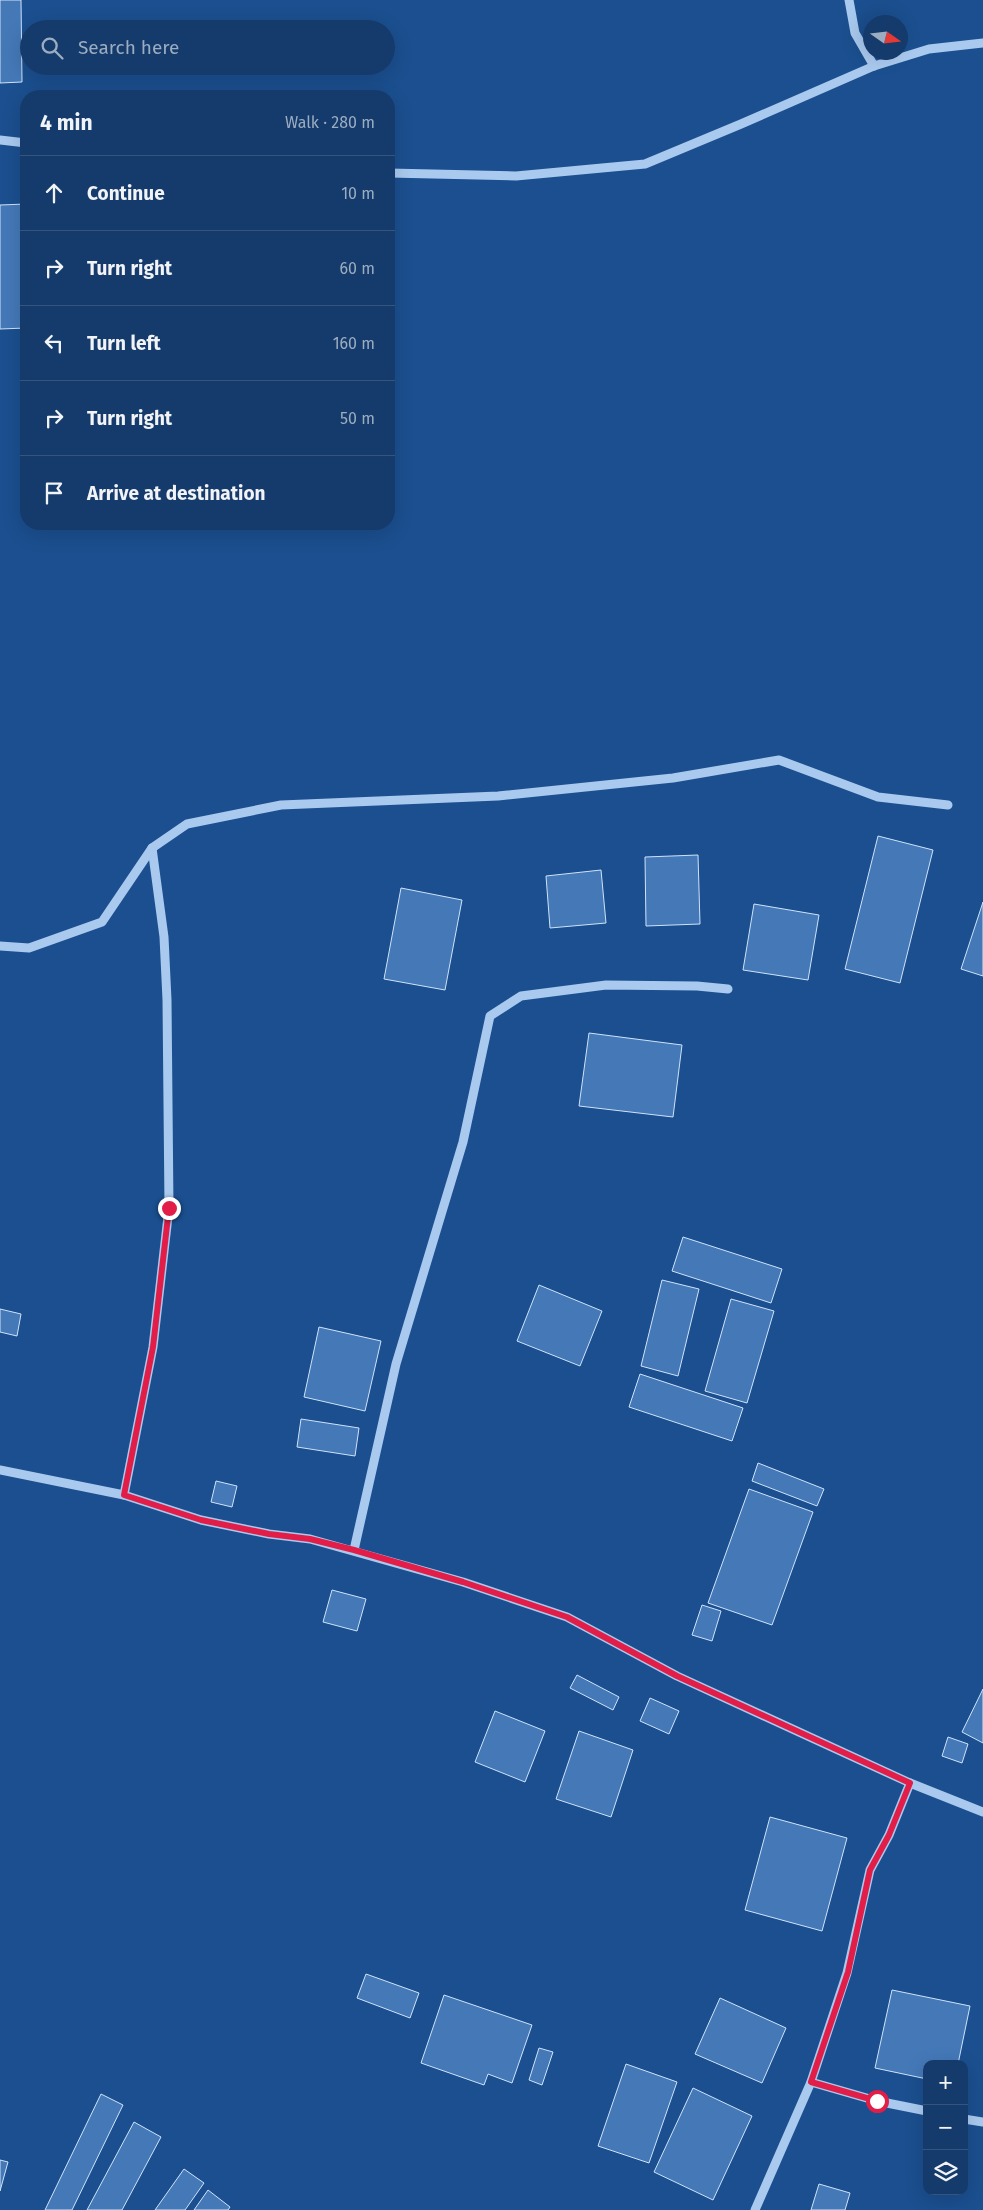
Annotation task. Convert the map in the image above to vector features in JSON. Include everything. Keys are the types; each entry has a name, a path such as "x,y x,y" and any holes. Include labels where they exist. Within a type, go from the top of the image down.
{"street":[{"path":"849,0 855,33 874,66"},
{"path":"395,173 516,176 645,164 874,66 929,49 983,43"},
{"path":"0,140 20,142"},
{"path":"0,946 28,948 102,922 152,848 187,824 281,805 498,796 673,778 779,760 878,797 948,805"},
{"path":"124,1495 153,1347 169,1208 167,1000 164,938 152,848"},
{"path":"354,1550 396,1364 463,1142 490,1016 521,996 606,985 697,986 728,989"},
{"path":"0,1470 124,1495 201,1520 269,1534 310,1539 354,1550 463,1582 567,1617 677,1676 910,1783 983,1812"},
{"path":"755,2210 811,2082 848,1972 870,1870 889,1835 910,1783"},
{"path":"811,2082 877,2101 923,2110"},
{"path":"968,2120 983,2122"}],"building":[{"path":"0,0 21,0 20,75 22,75 22,82 0,83"},
{"path":"20,204 20,328 0,329 0,205"},
{"path":"878,836 933,850 900,983 845,969"},
{"path":"698,855 700,924 646,926 645,857"},
{"path":"601,870 606,923 550,928 546,876"},
{"path":"401,888 462,900 445,990 384,979"},
{"path":"983,902 983,976 961,969"},
{"path":"754,904 819,915 808,980 743,970"},
{"path":"589,1033 682,1045 673,1117 579,1106"},
{"path":"683,1237 782,1269 771,1303 672,1271"},
{"path":"662,1280 699,1289 678,1376 641,1366"},
{"path":"539,1285 602,1311 580,1366 517,1341"},
{"path":"731,1299 774,1311 747,1403 705,1391"},
{"path":"0,1309 21,1314 17,1336 0,1332"},
{"path":"319,1327 381,1341 365,1411 304,1397"},
{"path":"640,1374 743,1408 732,1441 629,1407"},
{"path":"301,1419 359,1428 355,1456 297,1447"},
{"path":"758,1463 824,1489 817,1506 752,1481"},
{"path":"216,1481 237,1486 232,1507 211,1502"},
{"path":"749,1489 813,1512 772,1625 708,1603"},
{"path":"332,1590 366,1599 357,1631 323,1622"},
{"path":"702,1605 721,1611 712,1641 692,1635"},
{"path":"577,1675 619,1697 613,1710 570,1688"},
{"path":"983,1689 983,1743 962,1732"},
{"path":"650,1698 679,1711 669,1734 640,1721"},
{"path":"495,1711 545,1731 525,1782 475,1762"},
{"path":"579,1731 633,1750 611,1817 556,1799"},
{"path":"948,1737 968,1744 962,1763 942,1756"},
{"path":"770,1817 847,1838 822,1931 745,1910"},
{"path":"366,1974 419,1993 410,2018 357,1998"},
{"path":"892,1990 970,2006 959,2060 923,2060 923,2078 875,2068"},
{"path":"444,1995 532,2025 512,2083 488,2074 484,2085 421,2063"},
{"path":"720,1998 786,2028 762,2083 695,2054"},
{"path":"539,2048 553,2052 542,2085 529,2080"},
{"path":"626,2064 677,2082 649,2163 598,2146"},
{"path":"693,2088 752,2116 713,2200 654,2172"},
{"path":"101,2094 123,2105 72,2210 45,2210"},
{"path":"134,2122 161,2137 122,2210 87,2210"},
{"path":"0,2160 8,2162 0,2191"},
{"path":"184,2169 204,2183 185,2210 155,2210"},
{"path":"819,2184 850,2193 845,2210 811,2210"},
{"path":"208,2190 230,2207 228,2210 194,2210"}],"route":[{"path":"169,1208 153,1347 124,1495 201,1520 269,1534 310,1539 354,1550 463,1582 567,1617 677,1676 910,1783 889,1835 870,1870 848,1972 811,2082 877,2101"}]}
